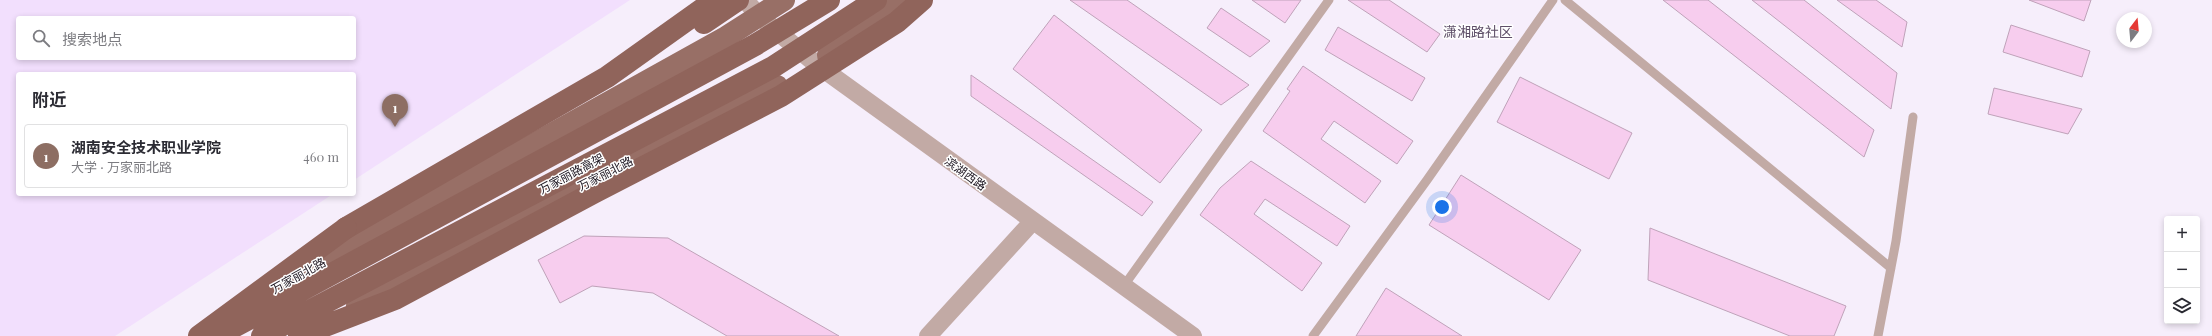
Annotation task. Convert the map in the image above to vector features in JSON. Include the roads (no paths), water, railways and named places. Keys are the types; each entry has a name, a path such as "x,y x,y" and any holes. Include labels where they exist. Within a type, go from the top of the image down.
{"highway":[{"path":"607,78 715,0"},
{"path":"199,336 346,228 705,22 738,0"},
{"name":"万家丽路高架","path":"217,336 748,48 829,0"},
{"name":"万家丽路高架","path":"262,336 773,66 876,0"},
{"path":"300,336 395,299 595,192 781,96 897,22 922,0"}],"main road":[{"name":"万家丽北路","path":"188,336 576,122 760,17 784,0"},
{"name":"万家丽北路","path":"300,336 570,190 816,64 903,0"}],"street":[{"name":"滨湖西路","path":"745,0 760,17 816,64 1123,287 1194,336"},
{"path":"928,336 1033,221"}],"lane":[{"path":"1123,287 1329,0"},
{"path":"1313,336 1427,180 1553,0"},
{"path":"1565,0 1891,268"},
{"path":"1878,336 1891,268 1913,117"}],"place":[{"name":"湖南安全技术职业学院","path":"395,127"}],"district":[{"name":"潇湘路社区","path":"1478,31"}]}
